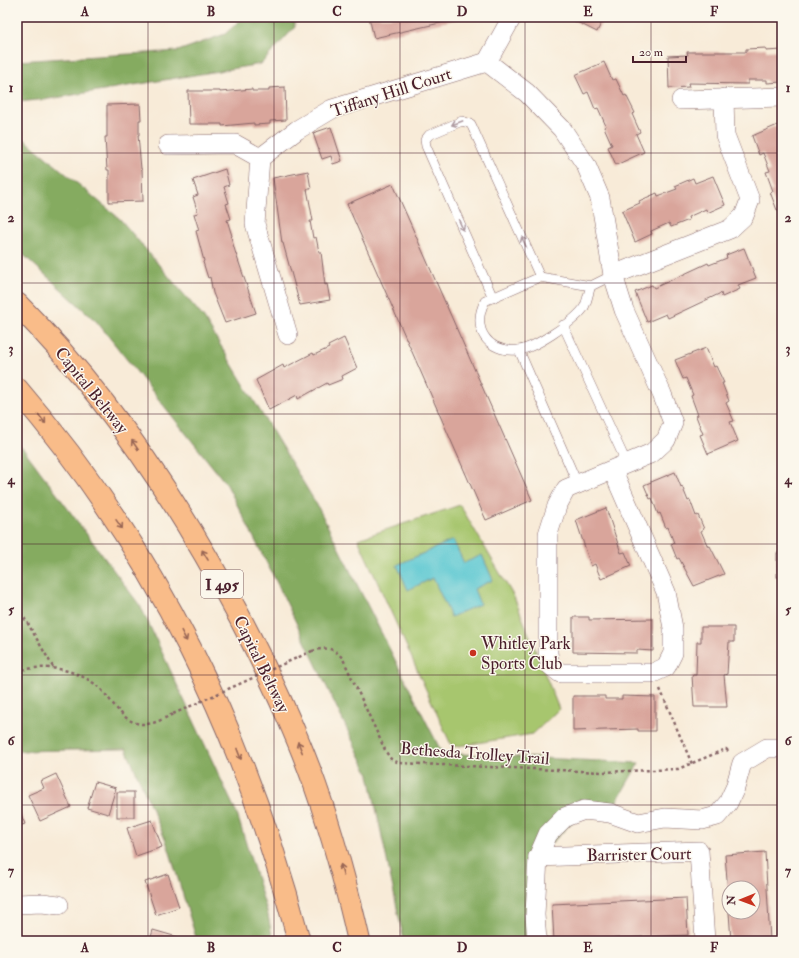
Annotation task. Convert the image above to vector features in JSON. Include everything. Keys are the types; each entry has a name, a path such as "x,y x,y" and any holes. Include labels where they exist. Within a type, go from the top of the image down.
{"highway":[{"name":"Capital Beltway","path":"17,304 88,382 128,435 176,506 216,573 286,713 315,785 340,865 359,941"},
{"path":"17,389 74,461 123,529 163,596 199,664 229,729 257,803 283,880 299,941"}],"street":[{"path":"512,17 487,62 528,93 557,124 586,165 600,198 613,275 624,310 662,394 673,423 666,440 652,453 620,468 566,489 557,506 548,534 548,660 554,670 566,674 653,673 666,667 673,653 673,628 666,592 620,468"},
{"name":"Tiffany Hill Court","path":"260,158 297,130 332,109 487,62"},
{"path":"682,100 782,97"},
{"path":"613,275 730,229 744,216 750,200 725,134 724,98"},
{"path":"168,145 235,144 260,158 256,224 288,335"},
{"path":"537,941 535,915 538,857 548,834 565,817 584,810 610,814 638,823 665,818 702,820 717,816 728,803 735,788 742,763 774,748"},
{"name":"Barrister Court","path":"538,857 699,851 705,941"},
{"path":"17,904 42,903 59,905"}],"lane":[{"path":"493,298 426,146 425,140 429,135 462,121 471,124 540,277"},
{"path":"591,286 583,309 540,343 519,350 500,349 491,344 482,333 479,319 485,300 493,298 540,277 591,286 613,275"},
{"path":"563,325 620,468"},
{"path":"519,350 578,485"}],"path":[{"path":"17,608 27,622 53,668"},
{"name":"Bethesda Trolley Trail","path":"17,671 40,667 69,671 96,685 122,715 133,722 144,724 156,722 312,651 325,647 333,649 343,659 386,752 391,759 399,763 602,772 678,769 726,750 742,763"},
{"path":"653,673 692,764"}],"green space":[{"path":"244,17 294,17 295,27 261,64 49,99 17,102 17,61 178,51 225,34"},
{"path":"17,133 120,219 204,318 317,505 442,753 639,763 610,813 584,810 538,857 537,941 404,941 369,775 279,587 227,485 97,322 17,249"},
{"path":"17,443 25,451 141,607 237,814 268,915 273,941 197,941 168,846 126,749 17,751"},
{"name":"Whitley Park Sports Club","path":"460,505 514,597 559,709 533,734 452,747 358,539"}],"water":[{"path":"453,540 464,563 482,555 493,580 474,589 480,604 451,617 433,578 408,590 397,565"}],"building":[{"path":"369,17 461,17 462,18 374,38"},
{"path":"572,17 604,17 597,32 571,19"},
{"path":"766,48 766,51 782,50 782,82 767,83 767,80 748,80 748,84 688,83 689,87 669,88 668,56 688,55 687,52 746,52 746,49"},
{"path":"604,62 612,80 616,79 624,96 626,95 635,113 632,114 640,132 636,134 644,152 616,165 608,147 612,145 604,127 606,126 598,108 595,109 588,92 584,94 575,75"},
{"path":"285,87 286,120 270,121 270,124 254,125 254,123 222,126 222,124 189,124 188,91 220,92 252,89 252,91 269,91 269,88"},
{"path":"140,104 141,120 139,120 138,135 142,169 143,201 109,202 109,170 107,170 105,137 107,137 107,105"},
{"path":"780,124 782,128 782,212 781,209 777,210 770,192 773,191 766,172 770,171 763,153 759,155 752,136"},
{"path":"331,127 342,161 333,164 331,156 322,159 313,133"},
{"path":"225,169 229,185 224,187 229,203 226,204 231,219 227,220 235,251 256,313 225,323 213,293 210,277 208,278 196,231 199,230 194,214 198,213 193,197 198,195 193,180"},
{"path":"308,171 311,189 307,189 313,221 310,221 313,238 316,237 319,252 321,252 325,285 327,284 330,300 300,305 282,243 273,178"},
{"path":"713,176 725,205 707,213 706,209 688,217 689,220 671,227 669,223 651,231 652,234 635,242 622,211 657,193 658,196 677,189 675,186 693,178 695,183"},
{"path":"393,184 532,500 486,520 347,204"},
{"path":"744,248 756,278 738,285 740,289 722,297 721,293 668,318 666,314 647,322 635,292 652,285 654,288 708,263 709,265 727,258 726,255"},
{"path":"344,338 357,368 342,376 343,379 328,385 327,383 298,399 297,395 269,410 256,380 283,365 284,368 313,353 314,355 329,348 328,346"},
{"path":"706,348 714,367 716,366 724,383 722,383 729,401 726,403 734,421 730,422 738,441 708,454 700,435 703,434 696,416 698,415 691,396 693,395 686,378 683,379 675,360"},
{"path":"675,472 688,501 690,500 696,516 698,515 704,529 701,531 708,547 710,546 724,574 694,586 679,558 677,559 671,544 674,543 668,527 666,528 660,513 658,514 652,498 650,499 644,485"},
{"path":"606,508 621,553 625,552 631,566 601,579 595,564 591,566 576,520"},
{"path":"777,553 782,553 782,577 777,577"},
{"path":"573,617 589,617 589,620 653,619 653,651 637,650 637,653 573,652"},
{"path":"701,627 734,627 734,642 729,642 727,674 724,675 727,707 694,707 692,675 696,675 697,642 701,642"},
{"path":"573,696 605,696 605,699 622,699 622,696 655,697 655,731 638,731 638,729 573,731"},
{"path":"56,774 71,807 40,821 28,795 44,788 41,781"},
{"path":"95,782 116,788 108,814 87,808"},
{"path":"117,792 134,792 134,817 117,817"},
{"path":"17,805 25,824 17,827"},
{"path":"152,820 162,847 136,856 127,828"},
{"path":"765,852 770,941 731,941 730,920 761,920 761,880 727,880 725,855"},
{"path":"168,874 179,907 156,915 145,882"},
{"path":"686,898 688,935 554,941 552,904"},
{"path":"153,930 177,937 176,941 150,941"}],"place":[{"name":"Whitley Park Sports Club","path":"473,653"}]}
